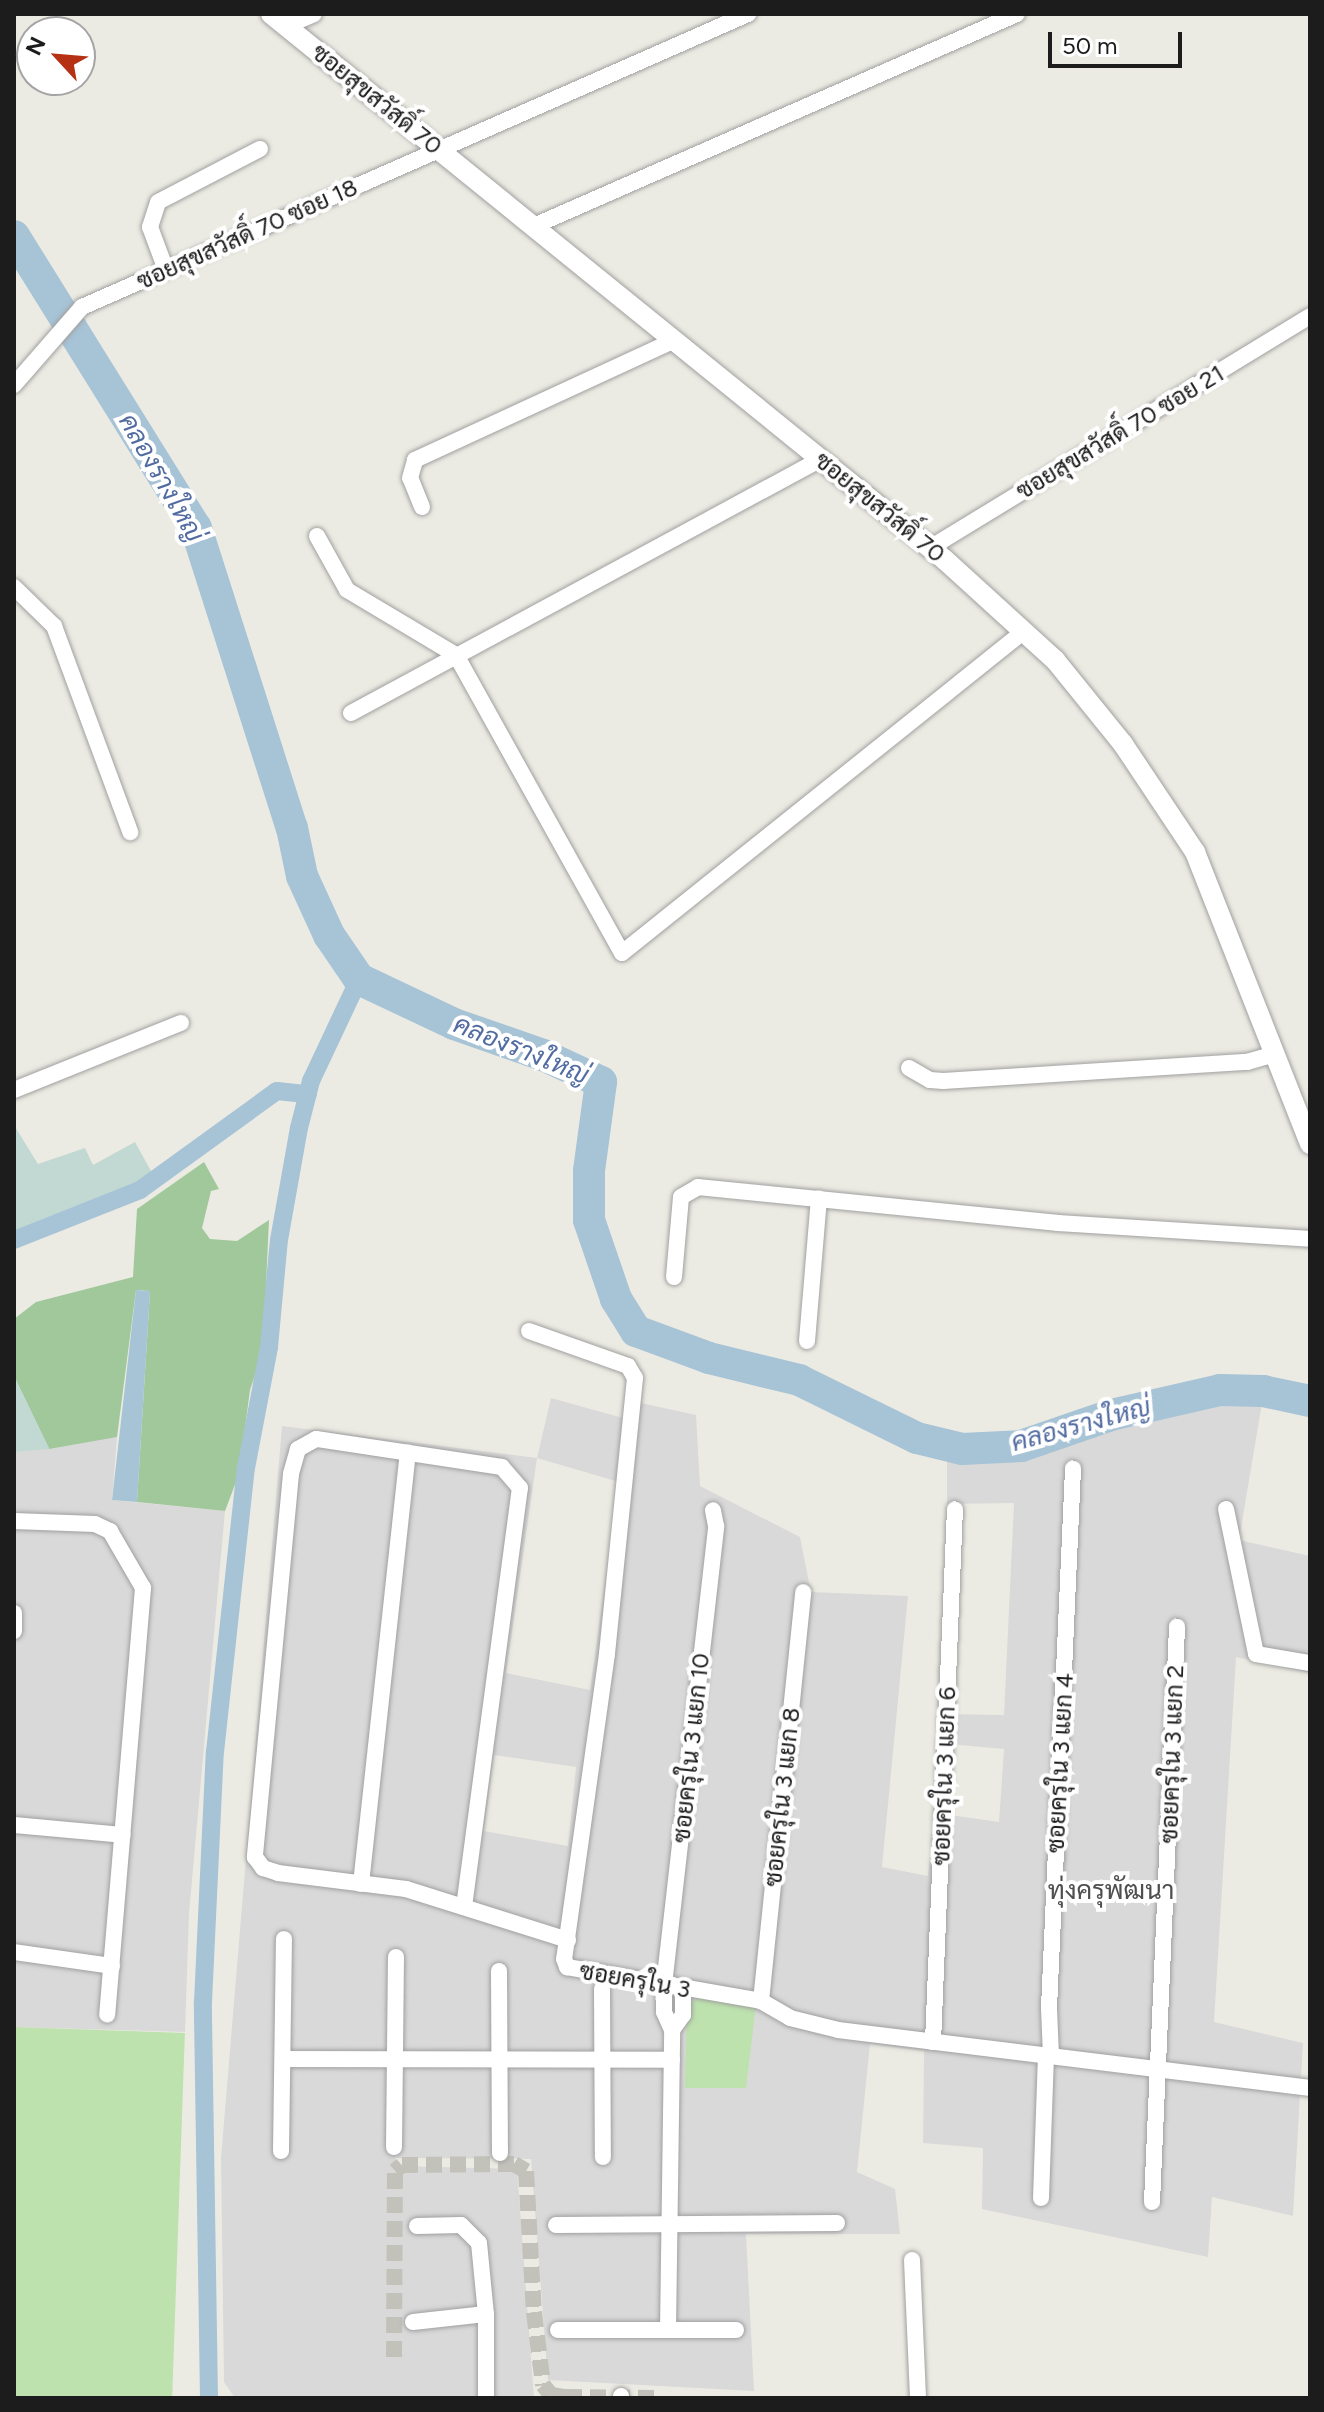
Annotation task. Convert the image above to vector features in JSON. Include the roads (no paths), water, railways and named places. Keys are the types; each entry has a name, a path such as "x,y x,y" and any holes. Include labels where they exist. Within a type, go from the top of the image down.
{"street":[{"path":"278,20 314,14"},
{"name":"ซอยสุขสวัสดิ์ 70 ซอย 18","path":"14,385 82,307 748,14"},
{"path":"536,225 1017,14"},
{"name":"ซอยสุขสวัสดิ์ 70","path":"278,20 536,225 930,548 1055,660 1123,744 1195,852 1310,1144"},
{"path":"166,270 150,227 158,202 260,149"},
{"name":"ซอยสุขสวัสดิ์ 70 ซอย 21","path":"930,548 1310,316"},
{"path":"422,507 410,478 415,460 675,340"},
{"path":"351,713 821,459"},
{"path":"317,536 347,590 456,655 622,953 1023,632"},
{"path":"14,587 54,626 130,832"},
{"path":"14,1090 181,1023"},
{"path":"909,1068 930,1080 943,1081 1247,1062 1275,1054"},
{"path":"674,1277 681,1197 688,1189 1082,1225 1310,1239"},
{"path":"807,1341 819,1199"},
{"name":"ซอยครุใน 3","path":"529,1331 628,1366 635,1378 607,1654 568,1940 567,1967 761,2001 810,2025 1158,2072 1310,2088"},
{"path":"464,1907 520,1488 502,1467 316,1439 298,1449 291,1474 255,1857 263,1868 278,1873 406,1889 568,1940"},
{"path":"361,1884 408,1453"},
{"name":"ซอยครุใน 3 แยก 4","path":"1041,2198 1073,1469"},
{"name":"ซอยครุใน 3 แยก 6","path":"933,2042 955,1509"},
{"path":"1226,1509 1256,1654 1310,1663"},
{"name":"ซอยครุใน 3 แยก 10","path":"672,2030 664,2012 664,1985 716,1526 713,1510"},
{"path":"14,1521 95,1524 110,1531 143,1588 107,2014"},
{"name":"ซอยครุใน 3 แยก 8","path":"761,2001 803,1592"},
{"path":"14,1613 14,1631"},
{"name":"ซอยครุใน 3 แยก 2","path":"1152,2202 1177,1627"},
{"path":"14,1825 123,1835"},
{"path":"281,2151 284,1939"},
{"path":"14,1952 112,1966"},
{"path":"394,2147 396,1957"},
{"path":"499,1971 500,2153"},
{"path":"668,2330 672,2030 683,2015 683,1988"},
{"path":"602,1989 603,2157"},
{"path":"283,2059 672,2060"},
{"path":"556,2225 837,2223"},
{"path":"417,2226 461,2225 472,2232 479,2243 486,2314 486,2398"},
{"path":"912,2260 918,2398"},
{"path":"413,2322 486,2314"},
{"path":"558,2330 736,2330"}],"waterway":[{"name":"คลองรางใหญ่","path":"14,236 196,528 292,828 302,876 329,935 359,979 454,1024 543,1055 601,1082 589,1171 589,1220 616,1299 636,1331 709,1358 799,1380 917,1438 962,1449 1021,1446 1111,1415 1220,1390 1263,1391 1310,1401"},
{"path":"209,2398 203,2002 215,1752 246,1468 269,1347 279,1240 299,1128 311,1081 359,979"},
{"path":"14,1240 140,1190 277,1091 308,1094"}],"tunnel":[{"path":"394,2357 395,2171 402,2165 514,2164 526,2171 534,2312 543,2385 551,2395 566,2397 656,2398"}],"district":[{"name":"ทุ่งครุพัฒนา","path":"1111,1891"}]}
